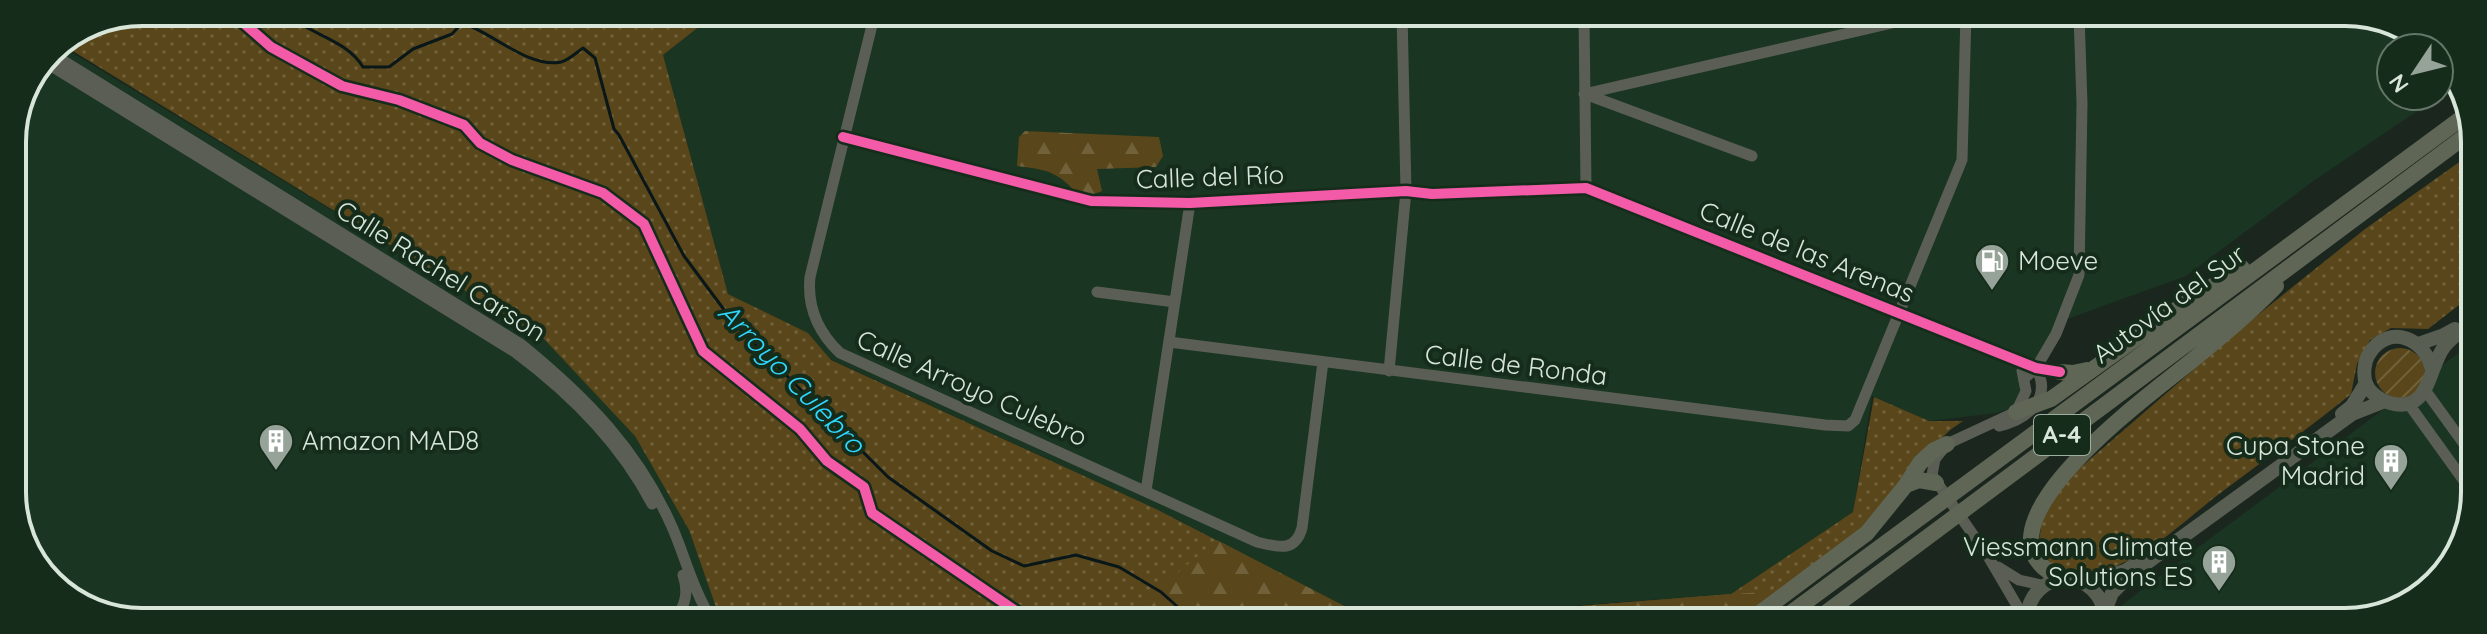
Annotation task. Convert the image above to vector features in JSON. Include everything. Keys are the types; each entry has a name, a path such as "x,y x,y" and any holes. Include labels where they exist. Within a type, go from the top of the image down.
{"highway":[{"name":"Autovía del Sur","path":"1832,608 2307,243 2459,121"},
{"name":"Autovía del Sur","path":"1797,608 2307,243 2461,139"},
{"path":"2016,412 2051,399 2187,302 2263,254 2307,243"},
{"path":"2063,579 2040,567 2031,546 2032,524 2054,485 2091,445 2231,329 2307,243"},
{"path":"2060,372 2081,372 2095,366"},
{"path":"1767,608 1852,547 1906,485 1920,463 1947,444"},
{"path":"1906,485 1919,480 1936,483"},
{"path":"1781,608 1846,564 1878,548"}],"main road":[{"path":"2418,344 2444,335 2461,323"},
{"path":"2366,383 2372,392 2385,401 2408,403 2425,390 2441,351 2461,331"},
{"path":"2030,608 2045,586 2063,579 2084,583 2125,571 2352,406 2366,383 2366,360 2376,346 2391,338 2401,337 2418,344 2426,354 2432,371"},
{"path":"2107,608 2112,593 2127,578 2145,576 2366,408 2385,401"},
{"path":"2084,583 2098,595 2102,608"}],"street":[{"name":"Calle Arroyo Culebro","path":"872,26 810,277 811,303 825,339 840,353 1257,542 1281,548 1296,544 1302,528 1323,362"},
{"path":"1389,371 1406,191 1402,26"},
{"path":"1584,26 1586,188"},
{"path":"1584,94 1879,26"},
{"path":"1901,314 1962,160 1966,26"},
{"path":"2025,378 2036,368 2056,334 2079,275 2082,104 2079,26"},
{"name":"Calle Rachel Carson","path":"62,60 522,345 552,369 620,437 651,485 673,529 705,608"},
{"name":"Calle Rachel Carson","path":"54,68 515,352 549,377 616,446 647,494 669,536 687,588 682,608"},
{"path":"1584,94 1752,156"},
{"name":"Calle del Río","path":"843,137 1091,201 1190,203 1406,191 1432,194 1586,188"},
{"name":"Calle de las Arenas","path":"1586,188 2036,368 2060,372"},
{"path":"1146,491 1190,203"},
{"path":"1097,292 1175,302"},
{"name":"Calle de Ronda","path":"1169,342 1848,426 1855,420 1901,314"},
{"path":"2012,357 2025,378 2026,391 2016,412 1947,444 1933,464 1932,475 2019,608"},
{"path":"1979,429 2014,422 2035,406 2042,386 2036,368"},
{"path":"2425,390 2461,440"},
{"path":"2408,403 2461,477"},
{"path":"1989,558 2002,571 2019,580 2045,586"}],"shaded area":[{"path":"700,26 2345,26 2382,32 2375,32 2375,112 2416,112 2312,182 2186,276 2059,322 2014,407 1997,413 1929,421 1872,396 1853,512 1731,594 1545,608 1348,608 1156,509 830,359 808,333 728,294 663,55"},
{"path":"70,52 544,339 633,432 689,530 716,608 142,608 105,602 72,584 50,562 35,536 28,514 26,492 26,135 38,91 50,72"},
{"path":"2461,351 2459,514 2445,550 2432,568 2409,588 2389,599 2352,608 2119,608"}],"green space":[{"path":"142,26 700,26 663,55 728,294 808,333 831,360 1156,509 1348,608 716,608 689,530 635,436 544,339 72,51 98,35 120,28"},
{"path":"1025,131 1159,137 1163,156 1156,167 1097,169 1102,191 1081,199 1067,183 1053,174 1017,166 1019,137"},
{"path":"2461,161 2461,304 2428,329 2391,328 2370,340 2357,364 2351,394 2141,554 2104,570 2083,574 2062,571 2047,560 2038,548 2043,514 2073,474 2244,326 2365,229"},
{"path":"2400,348 2418,355 2425,373 2418,391 2400,398 2382,391 2375,373 2382,355"},
{"path":"1874,397 1929,421 1963,421 1908,471 1867,527 1756,608 1555,608 1731,594 1853,512"},
{"path":"1217,540 1348,608 1138,608"},
{"path":"1782,591 1758,608 1555,608"}],"waterway":[{"name":"Arroyo Culebro","path":"304,26 346,49 363,67 389,67 413,49 452,34 459,26"},
{"name":"Arroyo Culebro","path":"469,26 536,60 561,62 583,48 595,58 614,129 684,256 734,323 888,477 992,551 1024,566 1076,555 1119,567 1161,592 1179,608"}],"cycle path":[{"path":"247,26 271,47 342,86 399,100 464,125 480,143 512,160 603,193 644,224 703,351 800,429 827,461 864,487 872,513 1011,608"},
{"path":"843,137 1091,201 1190,203 1406,191 1432,194 1586,188 2036,368 2060,372"}],"place":[{"name":"Moeve","path":"1992,292"},
{"name":"Amazon MAD8","path":"276,472"},
{"name":"Cupa Stone Madrid","path":"2391,492"},
{"name":"Viessmann Climate Solutions ES","path":"2219,593"}]}
